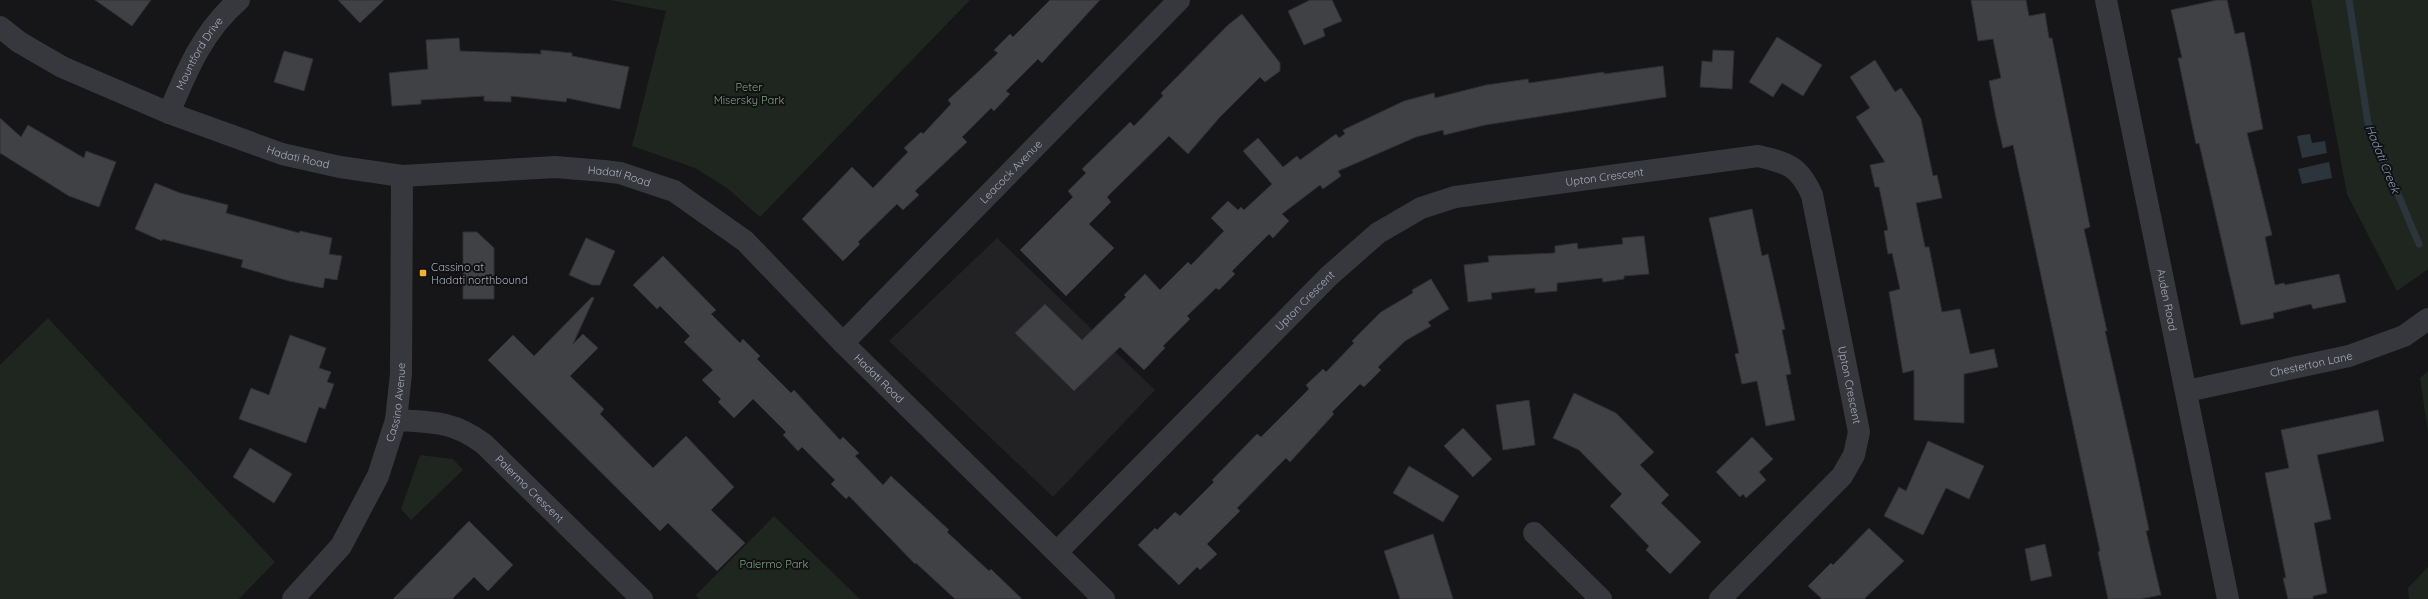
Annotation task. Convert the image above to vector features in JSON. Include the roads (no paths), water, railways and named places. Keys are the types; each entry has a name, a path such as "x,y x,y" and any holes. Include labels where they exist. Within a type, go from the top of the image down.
{"street":[{"name":"Mountford Drive","path":"169,113 187,68 203,38 221,15 239,0"},
{"name":"Leacock Avenue","path":"843,343 1180,0"},
{"name":"Auden Road","path":"2106,0 2187,391 2228,599"},
{"name":"Hadati Road","path":"0,27 19,42 62,67 169,113 282,154 340,167 402,176 555,167 620,173 674,191 745,241 843,343 1104,599"},
{"name":"Upton Crescent","path":"1057,552 1329,276 1378,233 1422,208 1455,197 1758,156 1782,162 1804,176 1812,195 1855,404 1859,432 1854,455 1842,476 1720,599"},
{"name":"Cassino Avenue","path":"293,599 341,546 378,476 396,420 401,374 402,176"},
{"name":"Chesterton Lane","path":"2187,391 2349,356 2404,336 2428,319"},
{"name":"Palermo Crescent","path":"396,420 438,423 465,430 490,450 642,599"},
{"path":"1534,533 1601,599"}],"waterway":[{"name":"Hadati Creek","path":"2349,0 2368,123 2419,244"}],"place":[{"name":"Cassino at Hadati northbound","path":"423,273"}],"park label":[{"name":"Peter Misersky Park","path":"749,93"},
{"name":"Palermo Park","path":"774,564"}]}
